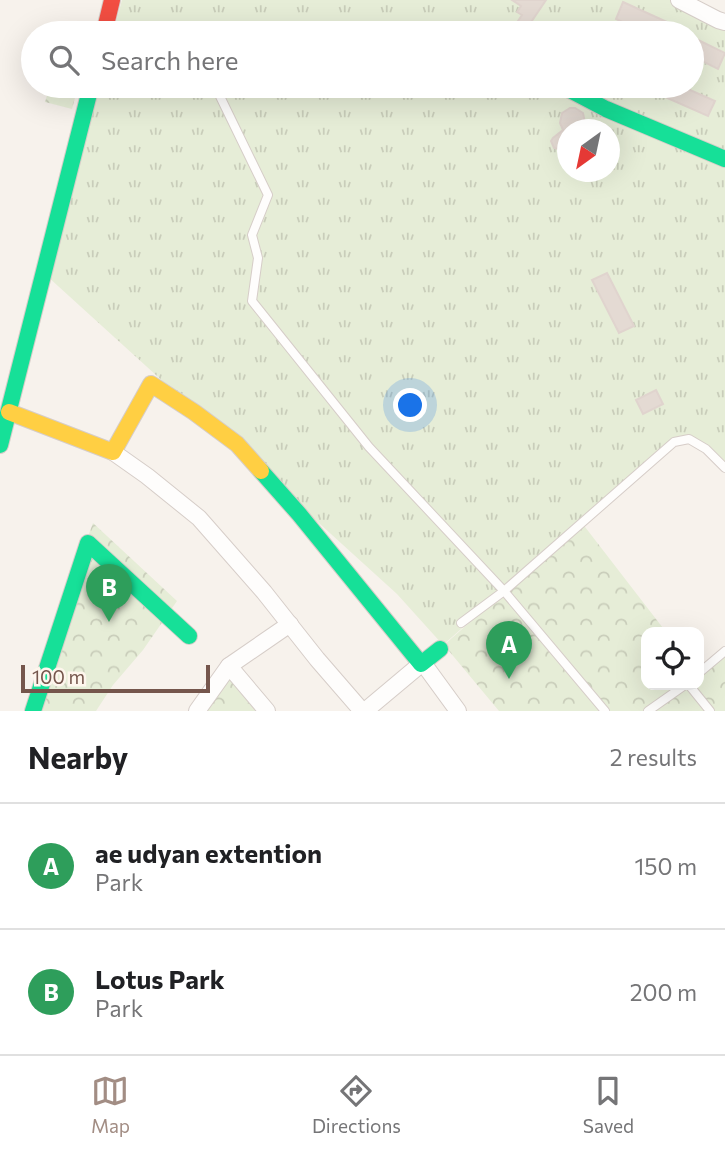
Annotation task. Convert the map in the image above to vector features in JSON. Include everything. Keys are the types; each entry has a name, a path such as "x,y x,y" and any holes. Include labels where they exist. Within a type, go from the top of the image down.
{"street":[{"path":"107,21 112,0"},
{"path":"679,0 725,22"},
{"path":"0,445 88,98"},
{"path":"585,98 725,159"},
{"path":"113,452 151,384 237,444 299,514 422,663 458,711"},
{"path":"9,412 113,452 199,518 363,711 440,649"},
{"path":"33,711 88,543 189,636"},
{"path":"197,711 229,666 290,624"},
{"path":"229,666 267,711"}],"lane":[{"path":"221,98 268,195 252,235 258,258 252,301 369,447 504,591 605,711"},
{"path":"461,623 504,591 674,442 690,439 706,449 725,468"},
{"path":"704,670 725,651"},
{"path":"648,711 680,690"},
{"path":"691,690 710,711"}],"green space":[{"path":"122,0 671,0 725,21 725,467 690,439 674,441 443,645 397,594 47,276 94,98 704,98 704,21 116,21"},
{"path":"46,98 75,98 72,109 45,102"},
{"path":"93,523 177,601 96,711 26,711 48,643"},
{"path":"582,523 662,627 641,627 641,690 678,690 651,711 499,711 444,645"},
{"path":"725,652 725,711 655,711 680,690 704,690 704,670"},
{"path":"230,675 259,711 204,711"}],"building":[{"path":"512,0 546,0 532,21 518,21 522,15 517,12 521,6"},
{"path":"623,2 665,21 620,21 616,19"},
{"path":"704,43 725,53 718,69 704,62"},
{"path":"704,96 715,101 708,116 667,98"},
{"path":"575,108 583,113 584,119 561,119 562,113"},
{"path":"557,135 557,149 551,141"},
{"path":"607,273 634,326 619,333 592,280"},
{"path":"656,390 663,404 643,414 636,400"}],"traffic: fast":[{"path":"0,445 88,98"},
{"path":"585,98 725,159"},
{"path":"261,471 421,664 440,649"},
{"path":"33,711 88,543 189,636"}],"traffic: slow":[{"path":"9,412 113,452 151,384 237,444 261,471"}],"traffic: jam":[{"path":"107,21 112,0"}],"place":[{"name":"Lotus Park","path":"109,622"},
{"name":"ae udyan extention","path":"509,679"}]}
